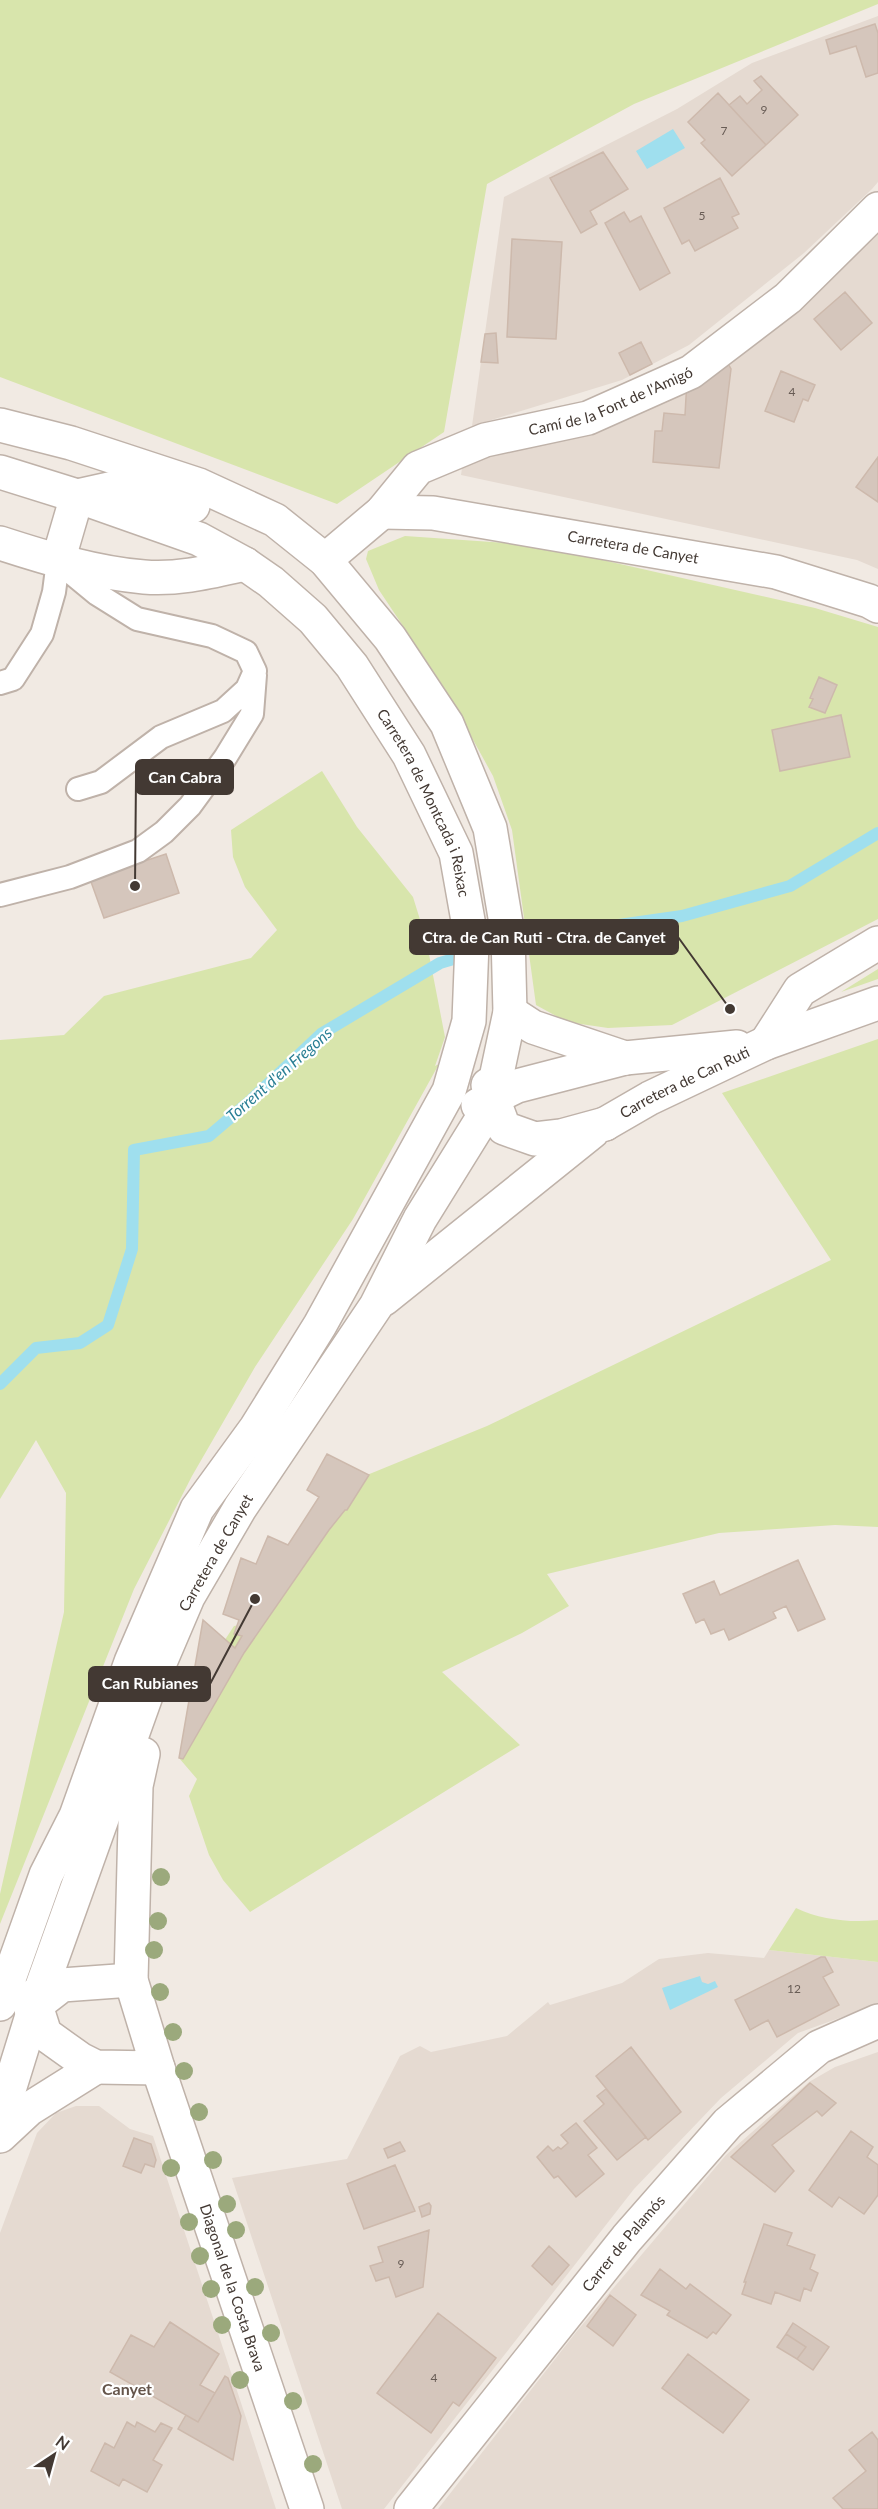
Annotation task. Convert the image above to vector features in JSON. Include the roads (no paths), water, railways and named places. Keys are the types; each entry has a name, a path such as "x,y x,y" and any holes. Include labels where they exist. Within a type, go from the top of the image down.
{"street":[{"name":"Camí de la Font de l'Amigó","path":"325,560 382,512 418,468 485,440 588,418 691,372 788,298 878,209"},
{"name":"Carretera de Montcada i Reixac","path":"0,425 71,443 199,485 275,520 325,560 390,638 447,724 472,840 472,943 489,1016 492,1097"},
{"path":"0,448 46,464 77,496"},
{"name":"Carretera de Montcada i Reixac","path":"0,472 77,496 199,539 245,564 271,582 313,620 352,666 409,755 453,802 472,840 508,935 489,1016 320,1325"},
{"path":"77,496 122,486 236,521 325,560"},
{"path":"58,561 77,496"},
{"name":"Carretera de Canyet","path":"382,512 433,513 776,572 869,601 878,606"},
{"path":"0,543 58,561 145,577 198,575 245,564"},
{"path":"766,1043 800,990 878,943"},
{"name":"Carretera de Can Ruti","path":"605,1124 650,1098 766,1043 878,1003"},
{"path":"489,1016 533,1027 625,1058"},
{"name":"Carretera de Can Ruti","path":"320,1325 371,1268 459,1117 492,1097 517,1086 625,1058 766,1043"},
{"name":"Carretera de Canyet","path":"0,2119 35,2006 147,1693 188,1597 240,1508 376,1306 420,1219 482,1119 492,1097"},
{"path":"492,1097 504,1128 535,1139 561,1136 605,1124"},
{"path":"376,1306 585,1136 605,1124"},
{"name":"Carretera de Canyet","path":"0,2004 46,1875 76,1816 131,1662 197,1509 256,1428 320,1325"},
{"name":"Diagonal de la Costa Brava","path":"163,1659 136,1786 131,1980 307,2509"},
{"path":"76,1816 72,1853 30,1971 35,2006 45,2034 80,2059 96,2067 159,2068"},
{"path":"0,2060 19,2017 62,1985 131,1980"},
{"name":"Carrer de Palamós","path":"411,2509 627,2238 728,2123 819,2048 878,2021"},
{"path":"0,2136 29,2109 96,2067"}],"lane":[{"path":"0,895 70,877 138,850 165,832 190,806 211,778 252,714 255,671 246,652 212,636 137,620 97,594 58,561"},
{"path":"0,683 13,679 42,634 54,592 58,561"},
{"path":"78,789 102,782 161,737 224,711 247,689 255,671"}],"water":[{"path":"673,129 685,148 647,169 636,151"},
{"path":"700,1976 702,1982 708,1984 715,1981 718,1987 670,2010 662,1988"}],"waterway":[{"name":"Torrent d'en Fregons","path":"0,1384 36,1348 80,1343 108,1325 132,1249 134,1150 209,1136 321,1034 440,963 521,939 682,916 790,886 878,833"}],"place":[{"name":"Can Cabra","path":"135,886"},
{"name":"Ctra. de Can Ruti - Ctra. de Canyet","path":"730,1009"},
{"name":"Can Rubianes","path":"255,1599"}],"district":[{"name":"Canyet","path":"127,2389"}]}
